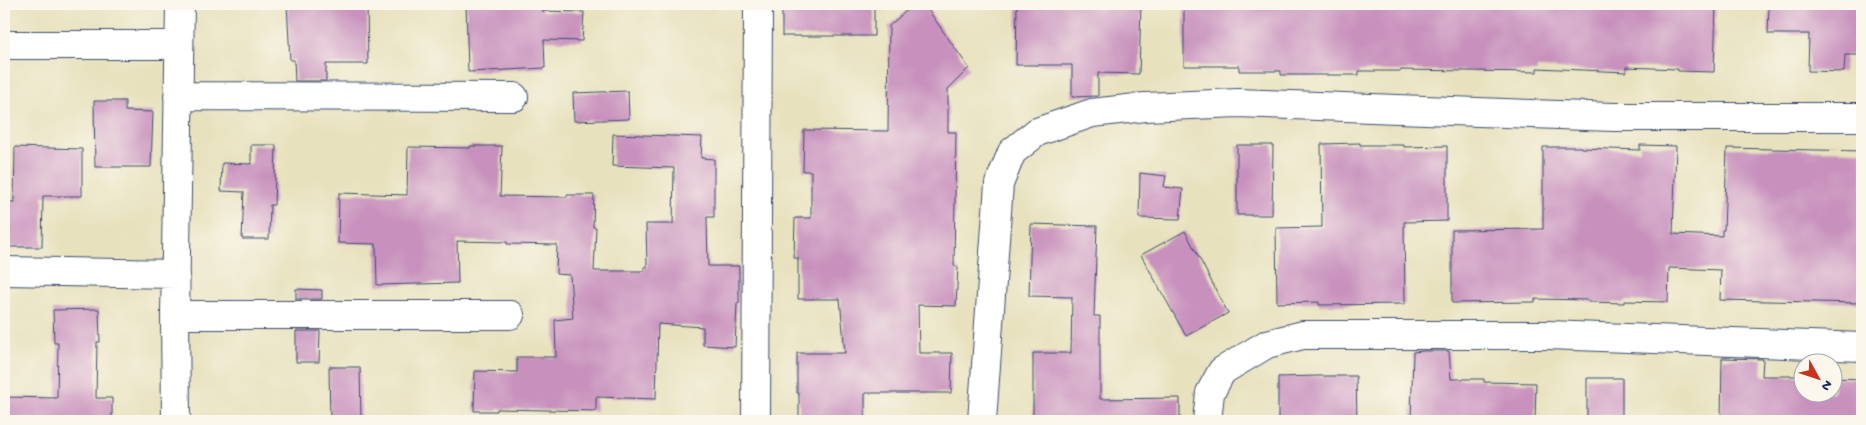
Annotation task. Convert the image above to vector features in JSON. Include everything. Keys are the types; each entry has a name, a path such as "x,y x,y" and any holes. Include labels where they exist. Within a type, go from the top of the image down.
{"street":[{"path":"176,421 174,315 180,4"},
{"path":"756,421 758,4"},
{"path":"4,45 179,45"},
{"path":"178,96 514,97"},
{"path":"982,421 999,184 1012,152 1037,132 1092,112 1145,107 1238,103 1613,117 1862,117"},
{"path":"4,271 176,274"},
{"path":"174,315 510,315"},
{"path":"1207,421 1210,393 1222,371 1267,344 1303,335 1548,335 1862,347"}],"building":[{"path":"287,4 367,4 368,64 326,64 326,81 295,81 294,60 290,60"},
{"path":"466,4 542,4 542,11 584,12 582,41 544,40 545,68 468,72"},
{"path":"782,4 874,4 874,36 782,36"},
{"path":"914,4 924,4 969,68 948,89 948,132 956,132 954,266 958,267 956,306 918,305 919,353 952,353 951,393 865,393 865,421 799,421 797,353 845,353 840,299 798,299 798,258 794,258 795,218 811,218 811,171 803,171 804,130 888,131 889,26"},
{"path":"1017,4 1141,4 1139,74 1098,73 1098,96 1072,97 1072,65 1016,65"},
{"path":"1240,4 1716,4 1714,72 1626,67 1626,72 1537,68 1537,72 1401,70 1359,71 1359,75 1281,75 1281,71 1239,71 1239,66 1184,66 1184,8 1240,8"},
{"path":"1769,4 1862,4 1862,55 1845,55 1844,72 1808,71 1809,34 1768,34"},
{"path":"628,91 629,119 574,121 573,93"},
{"path":"94,101 125,101 125,111 153,112 151,167 95,167"},
{"path":"613,134 702,137 701,158 714,159 714,217 707,217 708,266 739,266 739,303 737,303 735,347 703,345 703,327 658,324 656,399 596,397 596,411 497,409 497,411 474,411 475,371 517,372 517,357 556,357 555,320 573,318 570,275 556,274 557,245 457,241 458,283 377,285 376,244 338,243 339,193 407,195 408,147 470,148 470,146 502,146 500,196 567,197 567,195 594,195 593,227 596,227 594,271 644,271 644,267 647,267 646,224 673,224 674,168 612,166"},
{"path":"1360,143 1360,145 1404,145 1404,147 1447,146 1447,221 1404,222 1405,304 1319,305 1319,302 1277,303 1276,228 1322,227 1321,144"},
{"path":"251,145 276,145 274,205 270,205 269,239 242,239 244,192 221,191 222,163 251,164"},
{"path":"1237,145 1273,145 1272,215 1237,215"},
{"path":"1640,145 1676,146 1673,234 1722,236 1722,230 1724,230 1727,148 1862,151 1862,303 1720,300 1721,270 1669,268 1668,302 1624,301 1624,303 1535,299 1535,302 1452,303 1452,230 1543,229 1543,147 1640,150"},
{"path":"15,147 82,149 82,196 43,196 42,247 5,247 5,202 14,202"},
{"path":"1140,173 1166,176 1164,187 1183,189 1180,219 1139,218"},
{"path":"1031,224 1097,226 1094,316 1100,316 1100,399 1180,398 1180,421 1033,421 1033,353 1071,353 1072,297 1029,296"},
{"path":"1185,231 1228,313 1186,336 1141,255"},
{"path":"296,289 322,290 322,299 296,299"},
{"path":"99,309 100,342 97,342 96,398 112,398 112,421 4,421 4,397 57,398 58,343 54,343 53,310"},
{"path":"296,331 320,331 319,362 296,362"},
{"path":"1449,351 1451,379 1484,379 1484,382 1536,383 1535,421 1411,421 1413,352"},
{"path":"1722,358 1763,359 1762,376 1794,376 1794,402 1844,402 1844,378 1862,379 1862,421 1721,421"},
{"path":"329,367 360,367 361,421 330,421"},
{"path":"1356,376 1357,421 1278,421 1278,377"},
{"path":"1587,378 1622,378 1622,421 1587,421"}]}
